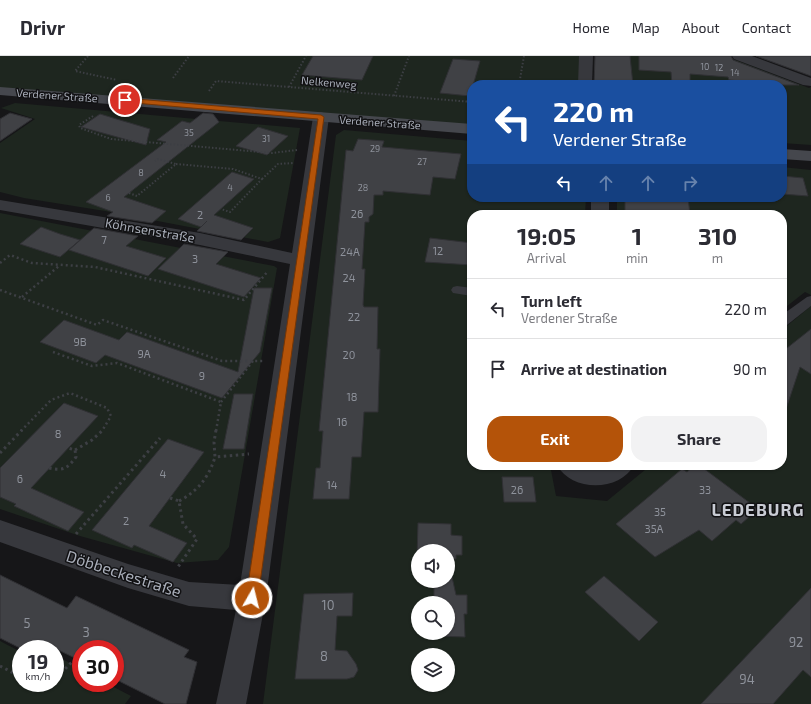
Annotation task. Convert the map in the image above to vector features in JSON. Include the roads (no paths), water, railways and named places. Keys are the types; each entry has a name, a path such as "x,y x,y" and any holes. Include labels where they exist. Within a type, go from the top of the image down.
{"street":[{"path":"585,80 586,56"},
{"path":"739,56 808,82"},
{"name":"Verdener Straße","path":"0,91 467,129"},
{"path":"231,704 252,598 285,362 290,258 315,156 321,117"},
{"path":"787,154 811,156"},
{"name":"Köhnsenstraße","path":"0,205 200,239 290,258"},
{"path":"575,470 589,476 600,476 610,474 615,470"},
{"name":"Döbbeckestraße","path":"0,531 128,576 190,594 252,598"}],"lane":[{"path":"457,290 467,291"},
{"path":"787,318 811,300"}],"district":[{"name":"LEDEBURG","path":"758,509"}]}
